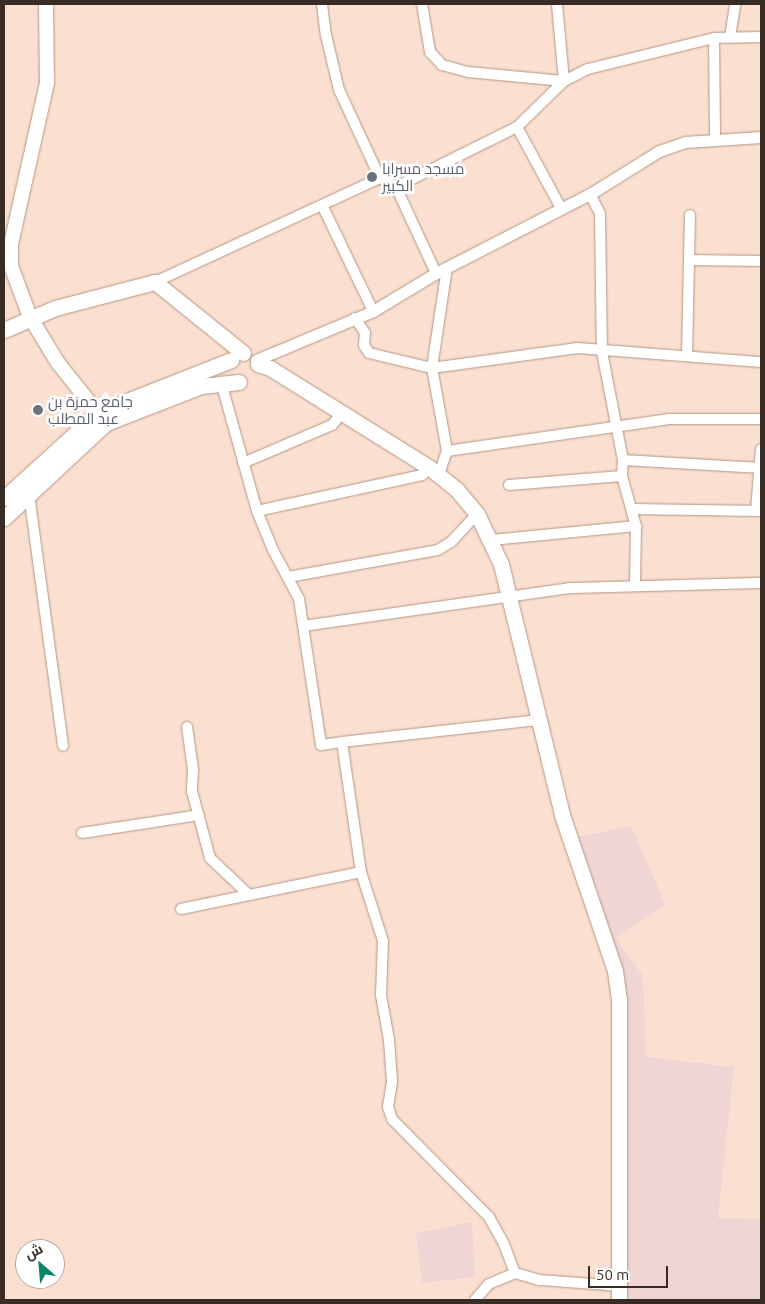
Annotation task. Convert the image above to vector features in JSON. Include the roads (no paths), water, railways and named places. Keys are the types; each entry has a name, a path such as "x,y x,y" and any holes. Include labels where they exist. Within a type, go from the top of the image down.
{"main road":[{"path":"46,4 47,83 7,265 30,317 58,362 102,418"},
{"path":"4,330 30,317 155,282 247,359 270,368 435,472 458,490 477,514 491,540 511,595 537,720 562,815 615,972 619,1000 619,1293"},
{"path":"4,518 102,418 201,386 221,382 240,382 254,378 247,359"},
{"path":"240,382 229,373 247,359"},
{"path":"4,498 102,418 247,359"}],"street":[{"path":"322,4 326,35 339,90 380,178 396,187 436,273"},
{"path":"422,4 430,52 442,65 468,72 564,82"},
{"path":"557,4 564,82"},
{"path":"730,37 735,4"},
{"path":"396,187 517,127 564,82 588,69 714,38 761,37"},
{"path":"714,38 715,138"},
{"path":"517,127 561,208"},
{"path":"247,359 372,311 436,273 590,194 659,151 685,142 715,138 761,137"},
{"path":"155,282 323,207 380,178"},
{"path":"590,194 600,214 602,352 623,460 622,476 636,526 635,585"},
{"path":"323,207 372,311"},
{"path":"686,356 690,214"},
{"path":"689,260 761,260"},
{"path":"257,511 435,472 447,451 432,368 447,268"},
{"path":"355,318 365,333 364,345 369,353 432,368 578,348 602,352 761,362"},
{"path":"221,382 257,511 299,599 321,745 537,720"},
{"path":"244,463 332,426 342,413"},
{"path":"447,451 668,419 761,419"},
{"path":"632,509 758,511 761,450"},
{"path":"623,460 760,468"},
{"path":"509,484 622,476"},
{"path":"29,494 63,746"},
{"path":"288,578 438,550 451,542 477,514"},
{"path":"491,540 636,526"},
{"path":"303,626 511,595 635,585 761,583"},
{"path":"187,727 193,769 192,791 210,858 249,895"},
{"path":"342,742 361,872 383,941 381,995 390,1048 392,1081 388,1107 392,1119 489,1217 504,1244 515,1273"},
{"path":"82,833 198,816"},
{"path":"181,909 361,872"},
{"path":"475,1300 476,1294 489,1284 515,1273 540,1280 619,1293"}],"place":[{"name":"مسجد مسرابا الكبير","path":"372,177"},
{"name":"جامع حمزة بن عبد المطلب","path":"38,410"}]}
